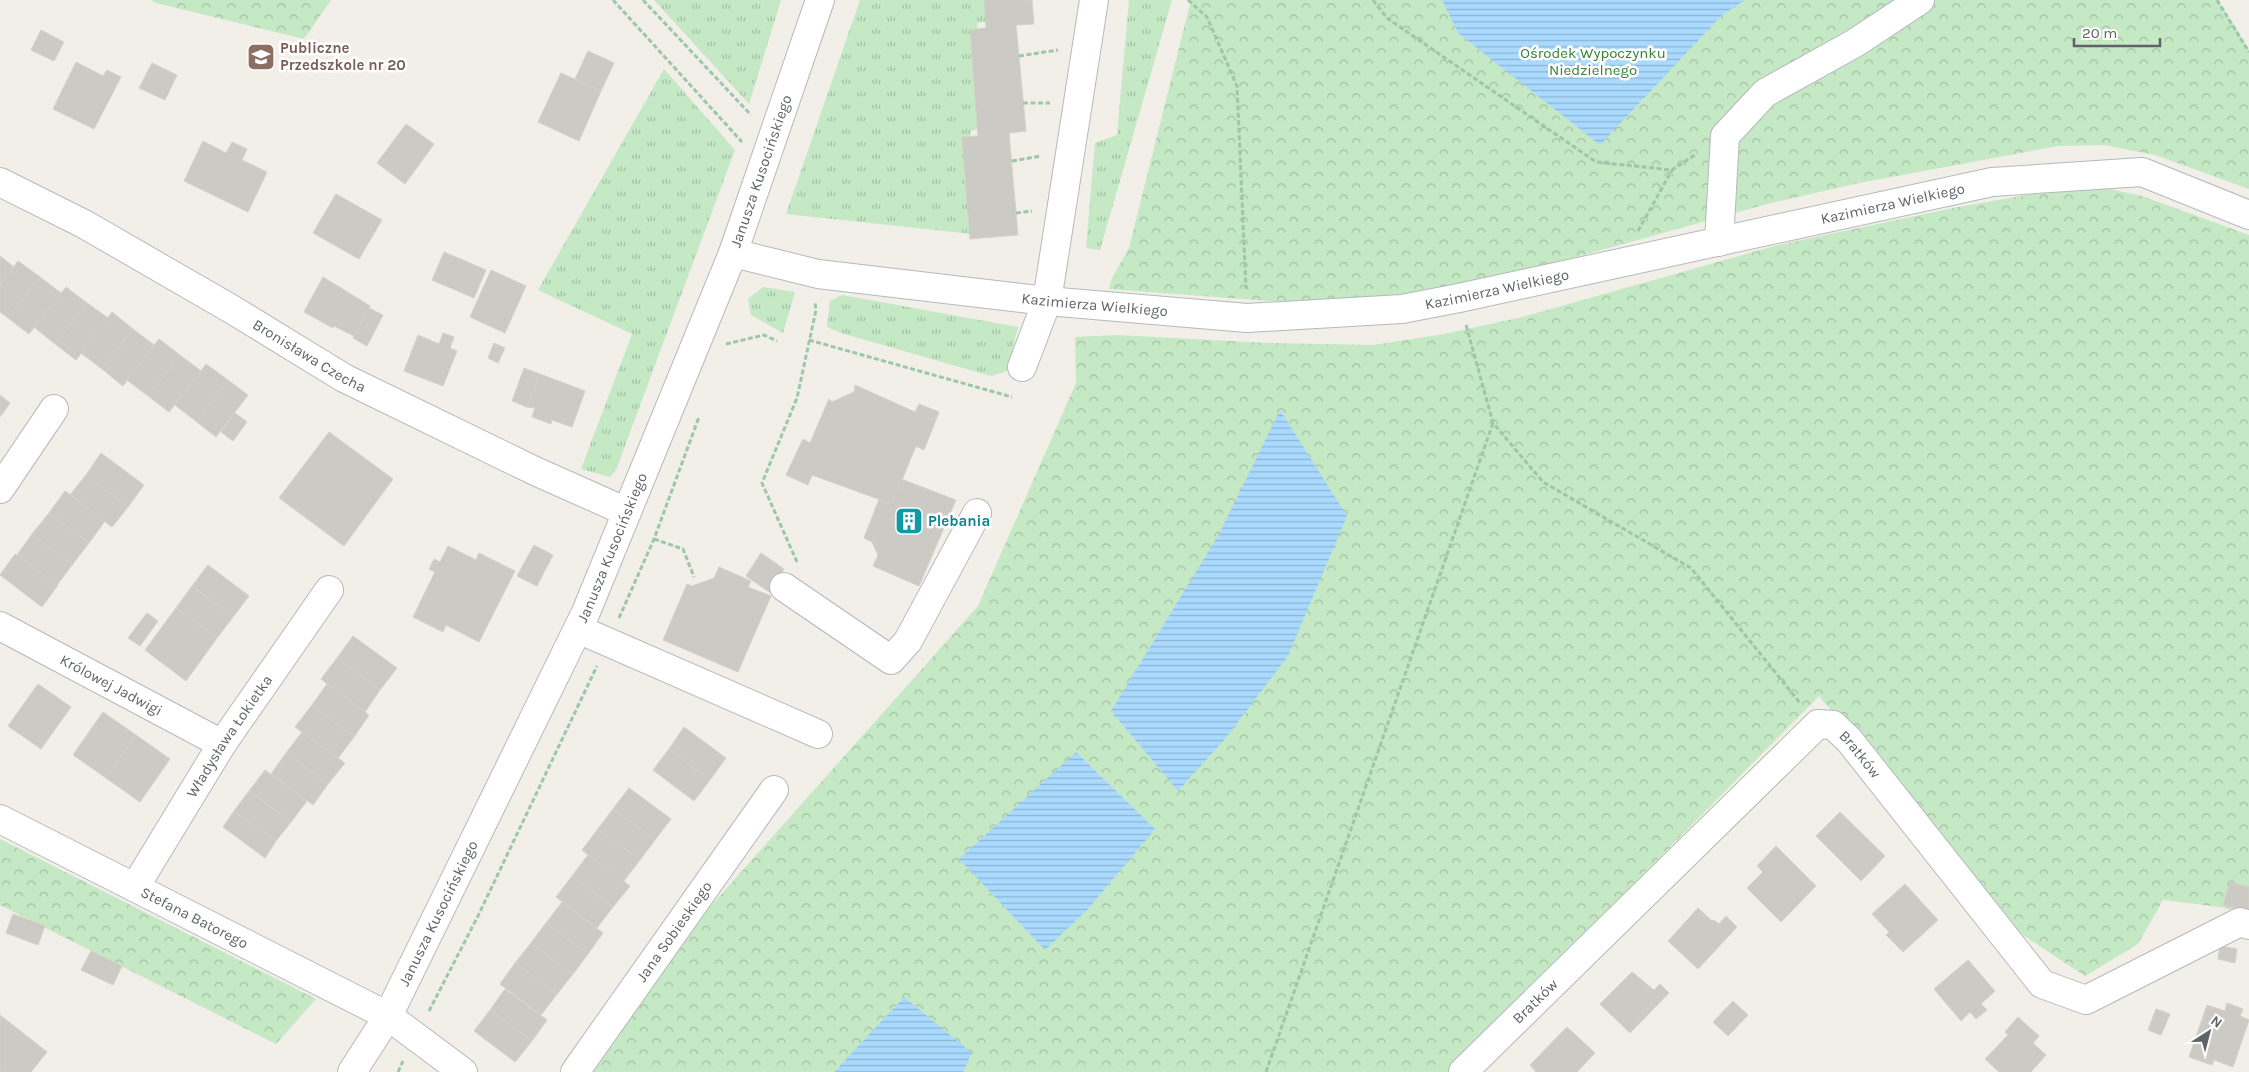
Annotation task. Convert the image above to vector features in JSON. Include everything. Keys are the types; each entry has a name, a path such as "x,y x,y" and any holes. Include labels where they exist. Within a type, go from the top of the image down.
{"street":[{"name":"Janusza Kusocińskiego","path":"352,1072 388,1016 578,629 733,253 820,0"},
{"path":"1022,367 1047,301 1094,0"},
{"path":"1719,242 1725,136 1765,93 1855,43 1920,0"},
{"name":"Kazimierza Wielkiego","path":"733,253 818,274 1047,301 1247,318 1402,309 1992,182 2142,172 2249,215"},
{"name":"Bronisława Czecha","path":"0,182 92,228 233,310 344,378 535,471 627,512"},
{"path":"0,489 54,409"},
{"path":"793,577 891,660 908,641 977,512"},
{"name":"Władysława Łokietka","path":"135,887 222,744 329,590"},
{"name":"Królowej Jadwigi","path":"0,626 222,744"},
{"path":"578,629 818,734"},
{"name":"Bratków","path":"1463,1072 1818,724 1833,725 1849,740 2042,984 2086,1000 2240,922 2249,925"},
{"name":"Jana Sobieskiego","path":"575,1072 774,790"},
{"name":"Stefana Batorego","path":"0,819 388,1016"},
{"path":"388,1016 463,1072"}],"path":[{"path":"613,0 744,144"},
{"path":"643,0 753,118"},
{"path":"1188,0 1207,17 1238,86 1247,318"},
{"path":"1373,0 1388,18 1596,162 1672,170"},
{"path":"2217,0 2249,52"},
{"path":"1019,56 1062,49"},
{"path":"1023,103 1057,102"},
{"path":"1620,263 1672,170 1725,136"},
{"path":"1012,162 1051,154"},
{"path":"1459,298 1493,423 1543,482 1690,568 1818,724"},
{"path":"793,577 796,560 762,483 797,398 816,310"},
{"path":"725,344 764,335 778,341"},
{"path":"809,340 1012,398"},
{"path":"1266,1072 1493,423"},
{"path":"654,539 683,549 694,577"}],"green space":[{"path":"151,0 331,0 304,39 156,3"},
{"path":"654,0 781,0 749,104"},
{"path":"860,0 988,0 990,21 977,23 984,128 970,131 982,235 786,214"},
{"path":"1129,0 1172,0 1100,250 1086,248 1095,143 1117,135"},
{"path":"1191,0 2218,0 2249,50 2249,189 2155,155 2104,145 2058,146 1859,183 1767,204 1512,275 1371,302 1269,301 1109,289 1112,278 1129,248"},
{"path":"664,69 735,150 616,470 610,477 581,469 632,334 538,290"},
{"path":"2101,187 2142,196 2249,235 2249,914 2220,907 2163,900 2138,944 2085,976 2020,933 1819,696 1448,1072 593,1072 645,980 978,606 1076,383 1075,337 1117,335 1267,343 1373,345 1445,334 1522,317 1778,245 1958,207 2062,189"},
{"path":"763,287 795,292 783,333 751,315 748,299"},
{"path":"842,295 1018,327 1007,371 991,376 841,333 827,327 830,301"},
{"path":"0,839 316,999 276,1044 0,905"}],"water":[{"name":"Ośrodek Wypoczynku Niedzielnego","path":"1442,0 1745,0 1722,15 1600,145 1458,33"},
{"path":"1280,410 1347,516 1288,656 1225,739 1178,791 1111,711 1219,534"},
{"path":"1076,752 1155,829 1088,909 1045,950 959,859"},
{"path":"904,997 972,1053 963,1072 834,1072"}],"building":[{"path":"984,0 1032,0 1034,24 1016,25 1026,131 1009,133 1018,235 970,239 962,137 978,136 970,30 986,28"},
{"path":"41,30 64,42 54,61 31,50"},
{"path":"588,51 614,63 601,91 575,79"},
{"path":"76,62 103,76 107,70 121,77 94,129 53,109"},
{"path":"152,63 177,75 165,100 139,88"},
{"path":"561,73 601,91 579,141 538,122"},
{"path":"406,124 434,144 405,184 377,163"},
{"path":"203,141 226,153 232,142 247,149 242,160 267,172 248,212 184,181"},
{"path":"336,194 382,220 359,259 313,233"},
{"path":"444,252 486,270 474,298 432,280"},
{"path":"0,256 14,267 0,285"},
{"path":"18,261 40,277 8,318 0,312 0,285"},
{"path":"491,270 526,286 505,333 470,317"},
{"path":"40,277 61,293 29,334 8,318"},
{"path":"323,277 370,306 354,336 334,326 333,328 304,312"},
{"path":"66,287 87,303 55,344 34,327"},
{"path":"87,303 108,318 76,360 55,344"},
{"path":"369,308 383,315 367,346 353,338"},
{"path":"112,312 133,329 102,369 81,353"},
{"path":"133,329 154,345 123,386 102,369"},
{"path":"443,333 454,337 450,348 457,351 443,386 404,371 418,335 439,344"},
{"path":"159,339 180,355 148,396 127,380"},
{"path":"494,343 505,348 498,363 488,358"},
{"path":"180,355 201,371 169,412 148,396"},
{"path":"206,364 228,380 197,422 175,405"},
{"path":"524,368 540,374 527,407 512,401"},
{"path":"540,374 585,391 572,427 552,420 551,424 532,417 535,408 527,407"},
{"path":"228,380 248,395 216,437 197,422"},
{"path":"855,385 915,412 919,404 939,412 924,450 916,446 892,504 812,475 808,485 786,475 803,439 810,443 829,399 832,402 854,392"},
{"path":"0,395 10,403 0,417"},
{"path":"235,413 247,422 233,441 221,432"},
{"path":"329,432 393,479 344,546 279,498"},
{"path":"101,453 144,485 128,507 86,475"},
{"path":"86,475 128,507 112,527 70,495"},
{"name":"Plebania","path":"901,479 956,500 919,586 873,566 878,555 872,542 864,538 879,499 892,504"},
{"path":"65,491 105,521 89,543 49,513"},
{"path":"49,513 89,543 72,565 32,534"},
{"path":"32,534 72,565 57,585 17,555"},
{"path":"534,545 553,555 537,586 517,576"},
{"path":"448,546 476,560 479,553 515,571 479,642 446,625 443,632 413,617 435,572 429,569 434,559 440,562"},
{"path":"761,553 784,569 769,592 746,576"},
{"path":"15,554 58,585 42,607 0,575"},
{"path":"208,565 249,596 233,617 192,586"},
{"path":"719,567 751,581 748,587 771,596 738,672 663,640 687,584 692,586 714,578"},
{"path":"192,586 233,617 217,638 176,608"},
{"path":"176,608 217,638 186,681 145,650"},
{"path":"147,613 158,621 140,646 128,638"},
{"path":"353,636 397,668 380,690 337,658"},
{"path":"337,658 380,690 365,712 321,679"},
{"path":"38,684 71,707 41,749 8,726"},
{"path":"327,684 369,715 354,737 312,705"},
{"path":"312,705 354,737 338,758 295,727"},
{"path":"103,712 136,735 106,778 73,755"},
{"path":"684,727 726,758 710,780 669,749"},
{"path":"302,732 345,763 328,784 286,753"},
{"path":"136,735 170,759 140,802 106,778"},
{"path":"669,749 710,780 694,801 653,770"},
{"path":"286,753 328,784 313,805 271,774"},
{"path":"265,770 307,801 291,822 249,791"},
{"path":"629,788 671,819 655,840 613,809"},
{"path":"249,791 291,822 276,841 234,811"},
{"path":"613,809 655,840 640,860 598,829"},
{"path":"234,811 276,841 265,858 223,827"},
{"path":"1840,812 1885,856 1861,881 1816,836"},
{"path":"598,829 640,860 623,882 582,850"},
{"path":"1776,846 1816,886 1781,922 1747,888 1763,872 1757,866"},
{"path":"588,855 630,886 613,907 572,876"},
{"path":"572,876 613,907 597,928 556,897"},
{"path":"2230,882 2249,887 2249,912 2223,905"},
{"path":"1905,884 1938,920 1903,952 1886,935 1889,932 1872,914"},
{"path":"562,902 603,933 588,954 546,923"},
{"path":"1698,908 1712,921 1714,920 1719,924 1726,916 1737,927 1698,969 1668,941"},
{"path":"13,914 45,926 38,945 6,933"},
{"path":"546,923 588,954 573,974 531,943"},
{"path":"531,943 573,974 557,994 515,963"},
{"path":"2220,946 2237,949 2235,963 2218,959"},
{"path":"91,951 122,966 113,985 81,970"},
{"path":"1968,960 1995,991 1981,1004 1987,1010 1976,1019 1970,1012 1961,1021 1934,989"},
{"path":"515,963 557,994 541,1015 500,984"},
{"path":"1632,972 1654,990 1660,984 1669,993 1630,1033 1600,1004"},
{"path":"505,989 547,1020 532,1041 490,1010"},
{"path":"1733,1001 1748,1015 1728,1036 1713,1022"},
{"path":"2227,1003 2243,1009 2240,1016 2249,1020 2233,1067 2214,1060 2212,1065 2189,1057 2207,1005 2225,1011"},
{"path":"2156,1009 2170,1014 2161,1035 2148,1030"},
{"path":"490,1010 532,1041 515,1062 474,1031"},
{"path":"0,1015 47,1052 31,1072 0,1072"},
{"path":"2018,1017 2039,1036 2033,1043 2046,1055 2031,1072 1999,1072 1985,1059 2008,1035 2005,1032"},
{"path":"1567,1027 1595,1053 1577,1072 1536,1072 1530,1065"}],"place":[{"name":"Publiczne Przedszkole nr 20","path":"261,57"},
{"name":"Plebania","path":"909,521"}]}
